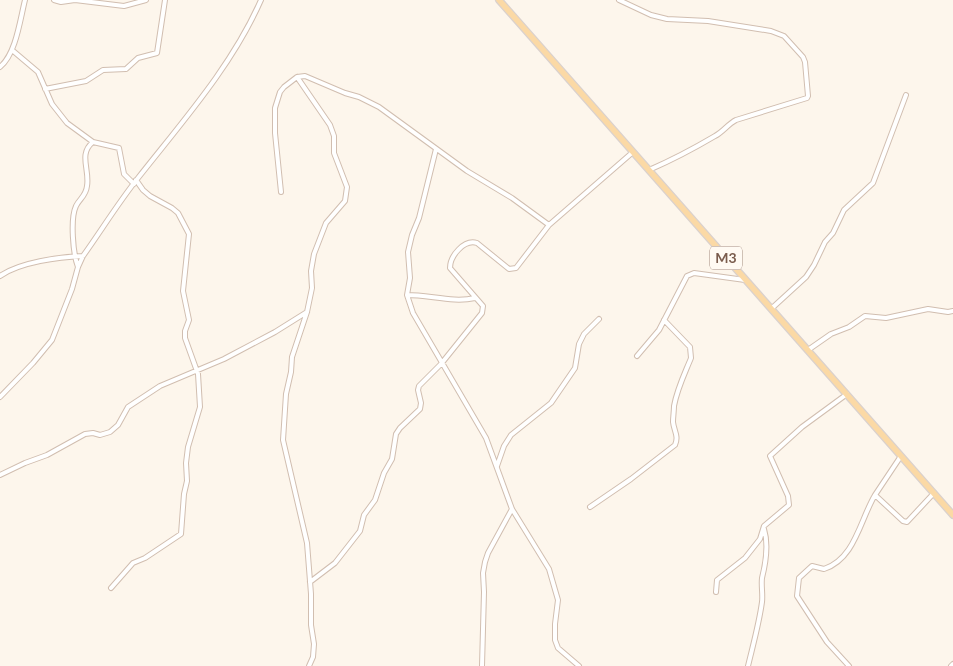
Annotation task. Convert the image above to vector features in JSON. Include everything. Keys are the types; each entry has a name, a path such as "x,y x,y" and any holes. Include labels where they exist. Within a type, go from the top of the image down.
{"main road":[{"name":"M3","path":"499,0 953,515"}],"street":[{"path":"0,67 8,59 12,50 24,0"},
{"path":"54,0 61,2 75,0 124,6 146,0"},
{"path":"45,89 86,81 103,70 126,69 138,58 157,53 164,0"},
{"path":"0,397 52,340 83,256 135,182 198,103 241,37 261,0"},
{"path":"619,0 651,15 667,20 708,22 779,33 790,41 805,62 807,98 736,120 716,136 677,158 649,170"},
{"path":"12,50 34,68 52,104 68,124 93,142 119,148 124,174 150,196 178,213 189,234 183,291 189,320 185,338 197,371 200,408 188,447 186,463 187,481 184,494 181,534 146,558 133,563 110,588"},
{"path":"281,192 275,133 275,108 280,92 297,77 305,76 345,93 360,97 379,107 467,171 512,198 549,225"},
{"path":"297,77 330,125 334,136 334,153 347,187 345,201 326,224 314,254 311,271 312,288 307,312 292,357 286,394 283,436 291,479 298,498 306,543 310,582 311,626 314,644 313,657 309,666"},
{"path":"771,309 806,277 825,242 833,234 844,210 874,183 906,95"},
{"path":"78,267 74,257 72,232 75,208 84,197 87,188 85,152 87,147 93,142"},
{"path":"436,149 419,218 409,244 407,261 410,284 407,295 413,313 441,364 486,438 512,509 551,573 558,600 554,635 557,645 578,666"},
{"path":"310,582 335,562 360,531 364,515 375,500 384,473 392,459 398,431 420,409 419,386 441,364 482,313 483,306 450,268 450,263 457,251 468,243 477,243 509,269 516,268 549,225 633,152"},
{"path":"0,276 18,267 83,256"},
{"path":"637,356 659,330 685,278 690,274 705,274 745,280"},
{"path":"407,295 465,300 475,298"},
{"path":"808,350 865,316 886,318 928,309 953,311"},
{"path":"0,475 47,455 85,434 93,433 100,435 110,432 118,426 131,404 148,396 160,386 197,371 257,342 307,312"},
{"path":"497,467 504,446 511,435 551,403 575,368 579,344 584,334 599,319"},
{"path":"590,507 631,479 675,444 677,440 674,407 691,358 691,352 690,347 664,320"},
{"path":"716,592 717,580 745,558 760,539 766,524 785,510 789,503 788,496 770,456 802,427 847,394"},
{"path":"848,666 827,642 800,602 797,596 798,581 812,566 824,569 839,561 858,534 868,507 901,456"},
{"path":"876,495 903,521 907,522 934,494"},
{"path":"482,666 483,573 485,562 512,509"},
{"path":"748,666 762,601 762,579 766,565 767,540 764,529"}]}
